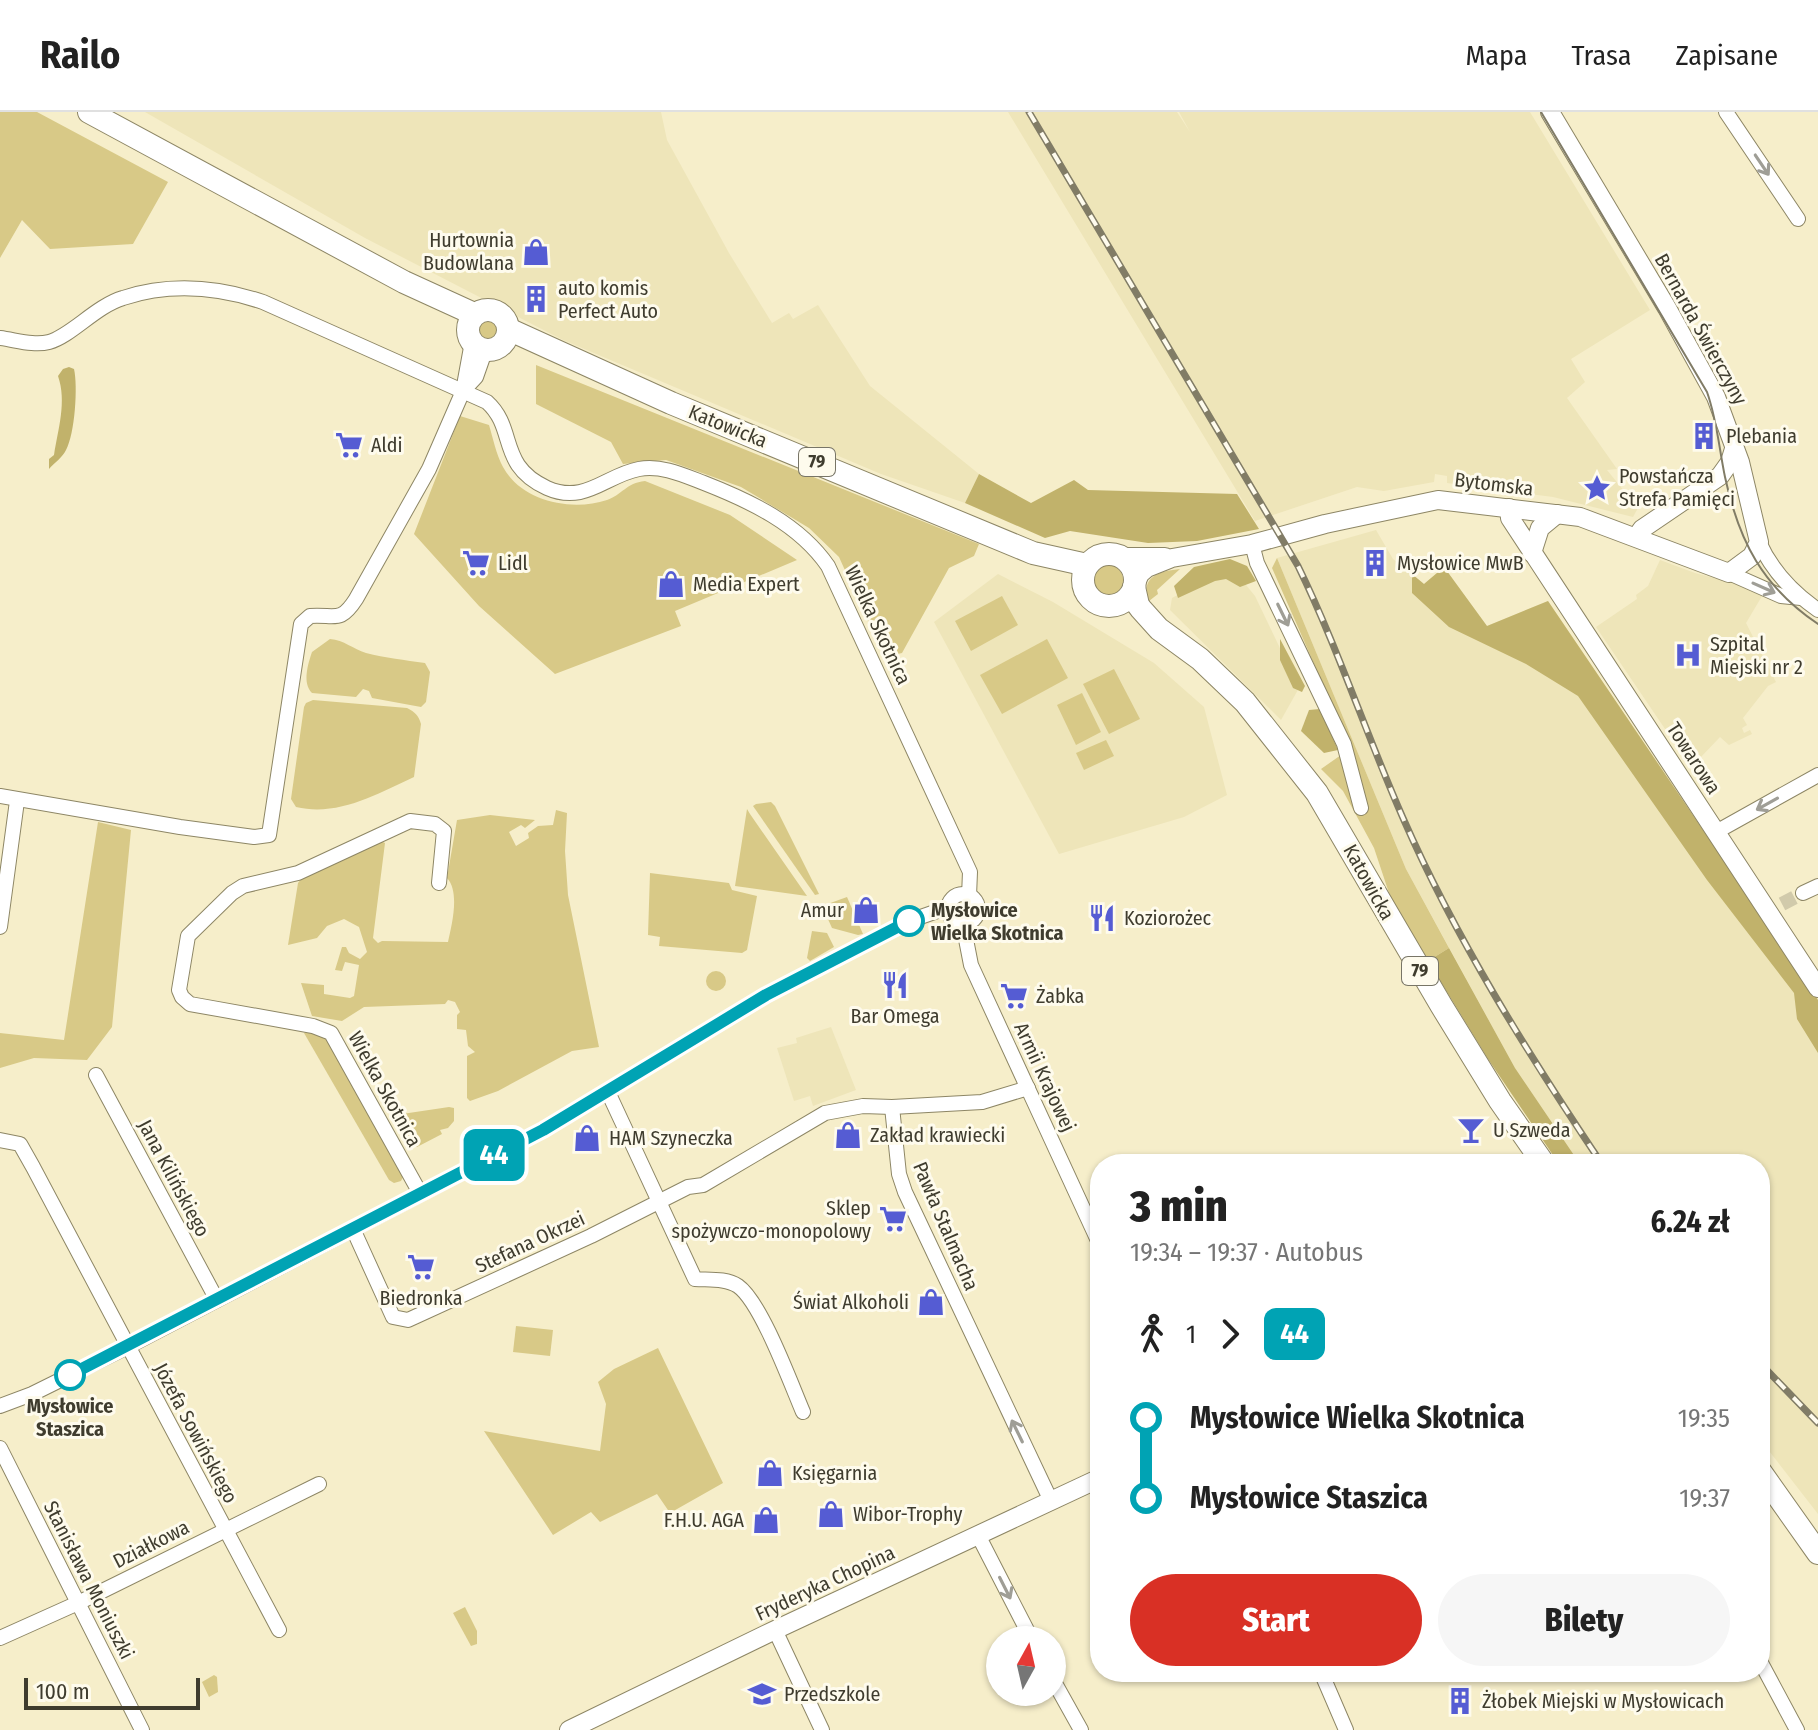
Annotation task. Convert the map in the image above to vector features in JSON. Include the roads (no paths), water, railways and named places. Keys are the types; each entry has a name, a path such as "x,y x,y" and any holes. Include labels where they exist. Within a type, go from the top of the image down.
{"main road":[{"name":"Katowicka","path":"89,112 404,282 435,308 485,335 601,373 1033,553 1061,573 1085,575"},
{"path":"1085,575 1095,557 1107,554 1122,557"},
{"name":"79","path":"1122,557 1133,570 1134,587"},
{"name":"79","path":"1085,575 1091,599 1099,604 1116,605"},
{"name":"Katowicka","path":"1134,587 1138,605 1159,629 1200,659 1245,702 1317,793 1467,1048 1537,1154"},
{"path":"1116,605 1124,601 1134,587"},
{"name":"Katowicka","path":"1116,605 1134,619 1159,629"},
{"path":"1770,1485 1818,1553"}],"street":[{"name":"Bernarda Świerczyny","path":"1550,112 1704,372 1726,419 1746,484 1759,542"},
{"path":"1726,112 1798,219"},
{"name":"Wielka Skotnica","path":"0,338 48,342 100,308 136,295 190,288 225,291 263,302 487,402 497,411 517,464 550,489 583,491 600,487 633,470 656,468 744,500 776,518 810,544 828,566 840,588 968,869 969,896"},
{"path":"0,796 254,837 269,835 301,624 310,616 339,617 349,610 418,492 485,335"},
{"path":"1637,536 1642,529 1720,476 1730,462 1734,449"},
{"path":"1720,476 1746,484"},
{"name":"Bytomska","path":"1122,557 1172,558 1252,544 1325,524 1438,500 1580,517 1637,536 1781,596 1801,598"},
{"name":"Towarowa","path":"1509,508 1510,518 1532,553 1716,832 1775,907 1810,961 1818,988"},
{"path":"1532,553 1540,528 1557,514"},
{"path":"1729,573 1752,556 1759,542"},
{"name":"Bytomska","path":"1759,542 1775,572 1818,610"},
{"path":"1252,544 1257,563 1344,744 1361,808"},
{"name":"Bytomska","path":"1134,587 1147,568 1172,558"},
{"path":"1716,832 1818,775"},
{"path":"0,927 17,801"},
{"name":"Wielka Skotnica","path":"420,1193 331,1033 313,1026 190,1004 179,990 188,936 243,886 298,873 410,821 435,824 444,831 439,883"},
{"path":"1803,893 1818,886"},
{"path":"0,1406 32,1394 127,1347 543,1130 766,995 909,921 949,907 959,895 975,900 978,911 973,920 963,924 952,919 949,907"},
{"name":"Armii Krajowej","path":"963,924 971,965 1090,1223"},
{"name":"Jana Kilińskiego","path":"96,1075 217,1300"},
{"path":"658,1203 688,1187 703,1185 825,1113 863,1106 982,1102 1028,1088"},
{"path":"608,1092 695,1279 722,1280 738,1286 757,1309 803,1412"},
{"name":"Pawła Stalmacha","path":"892,1107 899,1174 905,1192 1051,1501"},
{"name":"Józefa Sowińskiego","path":"0,1140 20,1144 279,1630"},
{"name":"Stefana Okrzei","path":"353,1229 393,1317 408,1320 658,1203"},
{"name":"Stanisława Moniuszki","path":"0,1448 142,1730"},
{"name":"Fryderyka Chopina","path":"569,1730 1090,1483"},
{"name":"Działkowa","path":"0,1638 319,1484"},
{"path":"978,1535 1025,1626"},
{"path":"775,1630 822,1730"},
{"path":"1770,1680 1797,1730"},
{"path":"1325,1682 1346,1730"},
{"path":"1066,1703 1081,1730"}],"tunnel":[{"path":"1782,904 1803,893"}],"tram line":[{"path":"1541,112 1707,392 1731,500 1756,561 1782,595 1818,624"}],"railway":[{"path":"1029,112 1298,566 1403,818 1446,908 1520,1038 1595,1154"},
{"path":"1770,1373 1818,1423"}],"place":[{"name":"Hurtownia Budowlana","path":"536,252"},
{"name":"auto komis Perfect Auto","path":"536,299"},
{"name":"Plebania","path":"1704,436"},
{"name":"Aldi","path":"349,445"},
{"name":"Powstańcza Strefa Pamięci","path":"1597,488"},
{"name":"Lidl","path":"476,563"},
{"name":"Mysłowice MwB","path":"1375,563"},
{"name":"Media Expert","path":"671,584"},
{"name":"Szpital Miejski nr 2","path":"1688,655"},
{"name":"Amur","path":"866,910"},
{"name":"Koziorożec","path":"1102,918"},
{"name":"Mysłowice Wielka Skotnica","path":"909,921"},
{"name":"Bar Omega","path":"895,985"},
{"name":"Żabka","path":"1014,996"},
{"name":"U Szweda","path":"1471,1130"},
{"name":"Zakład krawiecki","path":"848,1135"},
{"name":"HAM Szyneczka","path":"587,1138"},
{"name":"Sklep spożywczo-monopolowy","path":"893,1219"},
{"name":"Biedronka","path":"421,1267"},
{"name":"Świat Alkoholi","path":"931,1302"},
{"name":"Mysłowice Staszica","path":"70,1375"},
{"name":"Księgarnia","path":"770,1473"},
{"name":"Wibor-Trophy","path":"831,1514"},
{"name":"F.H.U. AGA","path":"766,1520"},
{"name":"Przedszkole","path":"762,1694"},
{"name":"Żłobek Miejski w Mysłowicach","path":"1460,1701"}]}
